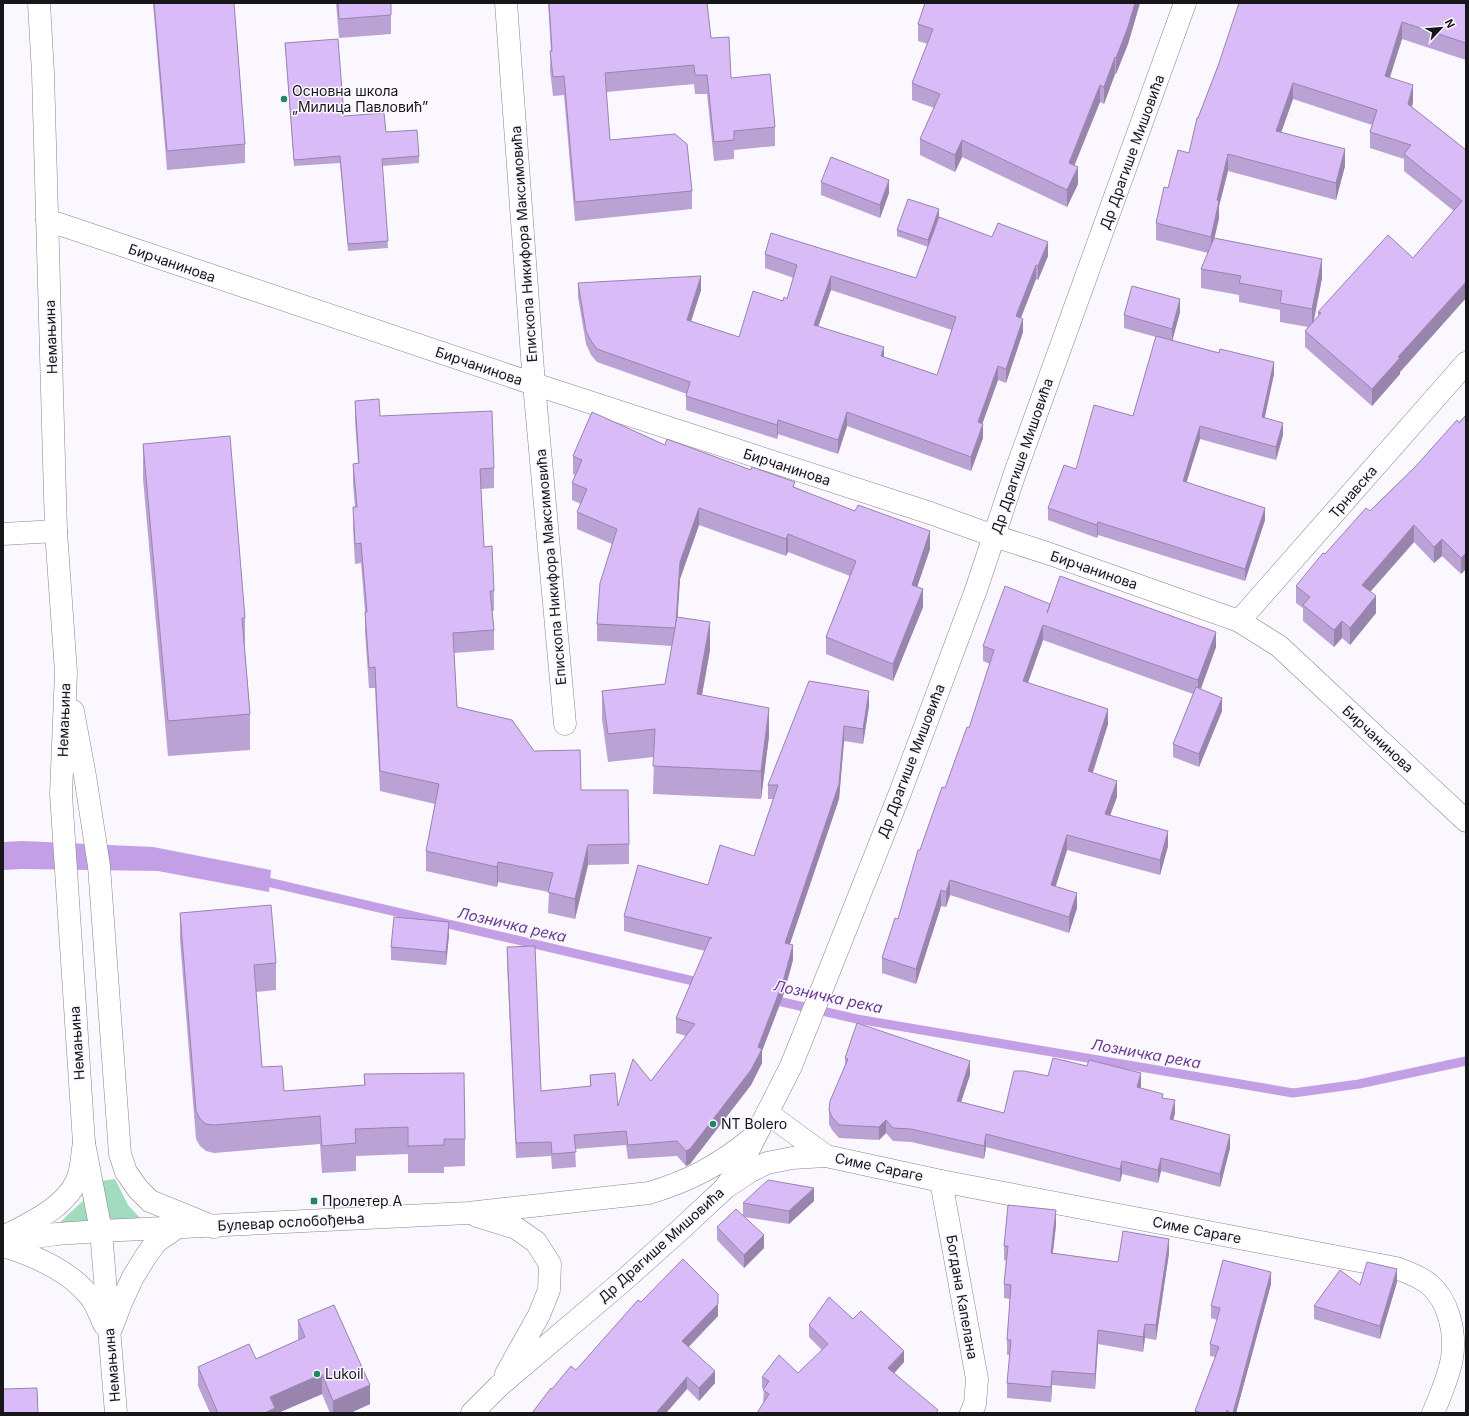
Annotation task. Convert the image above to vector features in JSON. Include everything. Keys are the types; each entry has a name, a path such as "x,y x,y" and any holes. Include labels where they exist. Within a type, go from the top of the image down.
{"street":[{"name":"Немањина","path":"39,3 43,73 56,531 66,672 85,776 99,866 120,1154 126,1172 138,1189 150,1201 214,1227"},
{"name":"Епископа Никифора Максимовића","path":"506,3 534,384 565,724"},
{"name":"Др Драгише Мишовића","path":"472,1413 499,1386 623,1281 724,1189 741,1165 791,1066 900,794 976,590 1013,479 1185,3"},
{"name":"Бирчанинова","path":"47,220 534,384 930,513 1239,621 1278,646 1466,821"},
{"name":"Трнавска","path":"1239,621 1466,363"},
{"path":"3,534 56,531"},
{"name":"Немањина","path":"66,672 61,794 84,1142 101,1231 116,1413"},
{"name":"Симе Сараге","path":"767,1113 826,1156"},
{"name":"Булевар ослобођења","path":"3,1242 56,1234 101,1231 178,1227 214,1227 468,1214 649,1193 677,1184 708,1169 735,1152 755,1135"},
{"path":"3,1237 32,1223 57,1206 70,1190 79,1175 84,1142"},
{"name":"Симе Сараге","path":"724,1189 749,1172 767,1163 792,1158 826,1156 941,1181 1396,1268 1412,1274 1429,1284 1440,1297 1448,1313 1452,1334 1452,1358 1440,1399 1433,1413"},
{"name":"Богдана Капелана","path":"941,1181 977,1379 975,1404 971,1413"},
{"path":"468,1214 516,1228 536,1242 550,1264 550,1290 539,1315 499,1386"},
{"path":"110,1336 120,1303 133,1277 146,1256 156,1242 178,1227"},
{"path":"3,1246 30,1254 58,1269 76,1282 92,1300 110,1336"}],"green space":[{"path":"115,1179 128,1205 141,1219 106,1221 101,1181"},
{"path":"87,1197 94,1225 56,1226"}],"shaded area":[{"path":"23,841 153,847 271,870 269,892 158,871 3,870 3,842"}],"building":[{"path":"154,3 234,3 245,144 167,151"},
{"path":"338,3 391,3 391,15 339,19"},
{"path":"549,3 707,3 711,38 729,37 731,78 770,74 775,127 734,131 734,140 714,142 707,75 695,75 694,65 605,73 610,140 675,134 687,144 692,191 575,202 564,76 553,77 550,51 552,51"},
{"path":"925,3 1135,3 1128,27 1116,58 1115,57 1104,87 1100,85 1069,163 1078,167 1067,190 962,140 955,155 920,139 940,94 912,83 933,29 918,24"},
{"path":"1239,3 1466,3 1466,43 1402,22 1385,76 1413,85 1408,104 1466,150 1466,282 1398,357 1400,358 1372,389 1305,331 1321,313 1318,312 1388,235 1413,258 1462,201 1404,154 1411,145 1370,132 1377,110 1293,83 1276,131 1345,149 1336,183 1228,154 1217,200 1219,201 1211,237 1156,223 1164,187 1168,188 1178,150 1189,153 1197,118 1218,66"},
{"path":"338,39 344,116 384,113 386,132 417,130 419,156 382,159 388,241 348,244 340,156 294,160 285,43"},
{"path":"831,157 889,180 880,205 821,182"},
{"path":"908,199 939,209 928,240 897,230"},
{"path":"939,217 992,237 998,223 1048,242 1038,266 1036,265 1016,316 1023,319 1006,369 998,366 978,422 983,424 971,457 847,412 838,440 778,420 777,425 686,396 690,382 597,349 586,331 578,283 701,276 687,320 739,337 753,291 783,301 784,297 787,299 797,265 765,254 771,233 916,278","holes":["831,276 956,317 937,375 881,356 884,347 814,325"]},
{"path":"1214,238 1322,259 1312,309 1280,303 1282,291 1239,283 1241,276 1201,269"},
{"path":"1132,286 1180,299 1172,329 1124,315"},
{"path":"1156,336 1219,353 1220,349 1274,362 1262,417 1283,423 1276,447 1200,426 1183,481 1265,508 1245,569 1098,522 1097,525 1048,508 1064,465 1076,469 1094,405 1133,416"},
{"path":"379,399 380,416 492,411 494,468 480,469 484,547 492,546 494,591 490,591 494,630 453,633 457,707 512,720 534,751 580,750 581,790 628,790 629,844 588,845 575,899 548,892 553,873 498,862 497,867 426,851 439,784 380,771 375,667 369,668 365,612 367,612 361,543 355,544 353,507 357,507 353,464 359,463 355,401"},
{"path":"592,412 665,445 667,439 751,470 752,467 795,482 793,487 855,511 858,505 930,531 912,585 923,589 893,664 826,637 856,561 788,534 786,539 699,508 680,562 675,628 597,624 600,583 617,529 577,512 587,489 572,483 582,460 573,456"},
{"path":"1466,415 1466,553 1461,558 1442,539 1434,547 1414,525 1362,585 1376,596 1350,628 1342,621 1334,630 1303,605 1310,597 1296,586 1323,553 1325,554 1366,508 1370,511 1416,466 1457,420 1459,423"},
{"path":"230,436 245,618 242,618 250,714 168,721 143,444"},
{"path":"1060,576 1216,632 1198,680 1043,625 1023,681 1108,709 1088,771 1117,781 1105,814 1168,831 1160,860 1067,835 1051,885 1077,893 1069,917 950,880 946,892 941,890 916,969 882,958 895,918 898,919 918,850 920,850 942,787 945,788 967,727 969,728 994,650 983,646 1005,586 1050,604 1047,613"},
{"path":"677,617 710,622 697,694 769,708 761,771 653,766 655,729 608,734 602,691 665,684"},
{"path":"809,681 869,691 863,729 844,726 839,784 785,943 793,945 783,982 758,1047 762,1049 751,1070 690,1149 686,1151 677,1141 628,1145 626,1131 574,1135 576,1152 552,1154 551,1142 516,1143 507,947 535,946 541,1091 591,1086 590,1075 615,1073 618,1106 633,1059 651,1081 695,1024 676,1018 710,938 712,938 624,916 638,865 708,885 720,845 754,856 778,785 768,785"},
{"path":"1196,687 1222,698 1199,754 1173,744"},
{"path":"271,905 276,963 254,965 262,1067 282,1066 284,1091 365,1085 364,1074 464,1073 465,1139 444,1139 444,1145 408,1146 408,1127 355,1129 356,1143 322,1146 320,1116 214,1125 206,1124 200,1119 196,1111 180,913"},
{"path":"394,917 449,922 446,952 391,947"},
{"path":"857,1023 970,1061 957,1101 1004,1113 1014,1071 1024,1071 1048,1076 1053,1058 1087,1066 1089,1060 1141,1073 1137,1087 1163,1094 1162,1098 1175,1100 1170,1119 1230,1135 1220,1174 1161,1158 1158,1170 1122,1161 1120,1169 986,1134 984,1146 911,1129 893,1128 886,1120 879,1127 839,1125 832,1117 829,1110 830,1101 848,1059 845,1058"},
{"path":"768,1180 814,1188 789,1211 743,1203"},
{"path":"1008,1205 1056,1210 1051,1253 1118,1262 1123,1231 1169,1239 1156,1325 1145,1324 1143,1337 1098,1330 1095,1374 1052,1371 1051,1387 1007,1383 1011,1340 1007,1340 1011,1285 1004,1284 1008,1246 1004,1246"},
{"path":"736,1209 764,1235 744,1255 717,1227"},
{"path":"683,1259 718,1294 718,1304 682,1341 715,1371 699,1388 687,1377 656,1413 532,1413 551,1388 552,1389 571,1366 576,1370 638,1300 641,1302"},
{"path":"1223,1260 1271,1272 1233,1413 1230,1413 1227,1410 1226,1413 1202,1413 1195,1411 1219,1347 1210,1344 1220,1308 1211,1306"},
{"path":"1367,1262 1397,1269 1380,1326 1314,1306 1340,1270 1360,1285"},
{"path":"829,1297 853,1319 861,1311 904,1351 888,1368 938,1410 936,1413 757,1413 769,1394 763,1390 769,1381 762,1377 779,1355 798,1373 828,1344 809,1325"},
{"path":"334,1305 370,1385 333,1401 322,1374 270,1397 275,1408 265,1413 218,1413 198,1367 249,1344 256,1359 305,1337 298,1320"},
{"path":"37,1388 38,1413 3,1413 3,1389"}],"waterway":[{"name":"Лозничка река","path":"259,880 702,983"},
{"name":"Лозничка река","path":"769,999 857,1019 1293,1093 1359,1084 1466,1061"}],"place":[{"name":"Основна школа „Милица Павловић”","path":"284,99"},
{"name":"NT Bolero","path":"713,1124"},
{"name":"Пролетер А","path":"314,1201"},
{"name":"Lukoil","path":"317,1374"}]}
